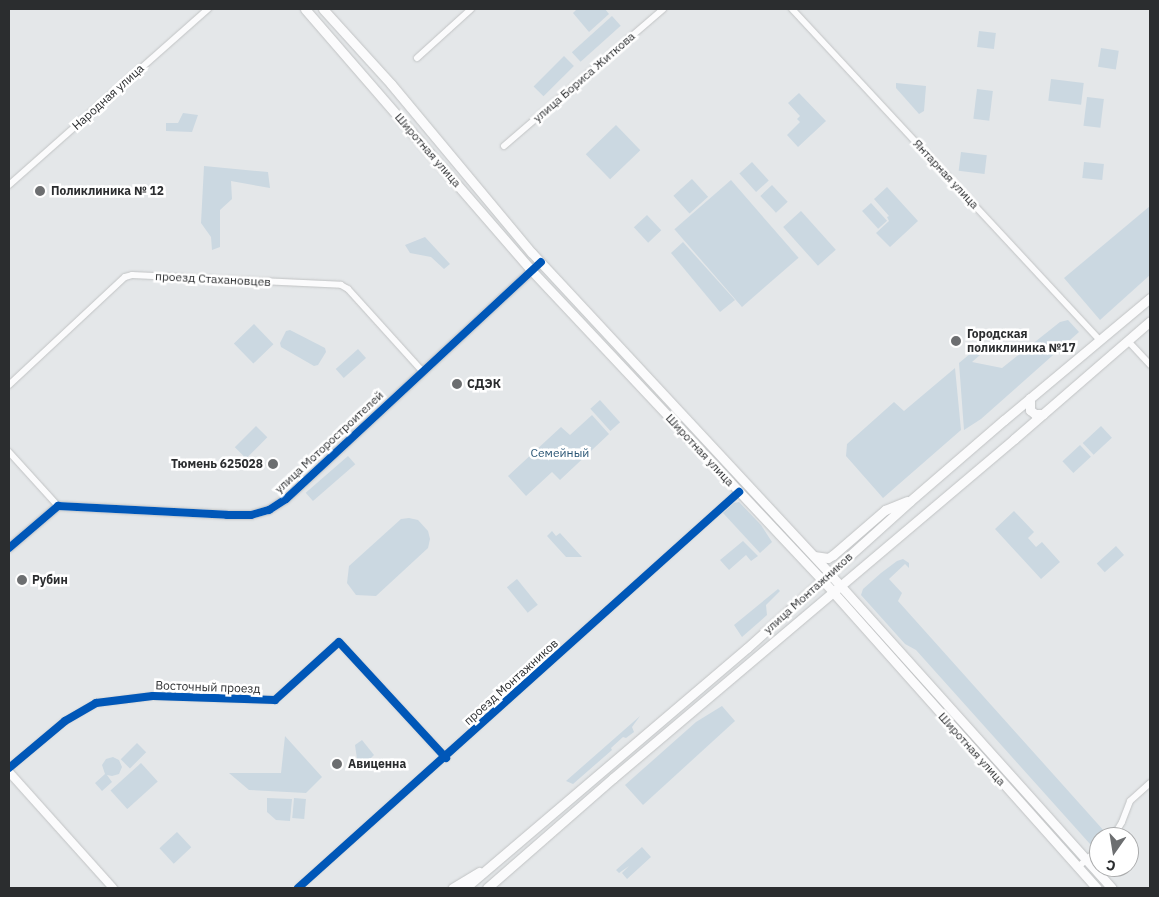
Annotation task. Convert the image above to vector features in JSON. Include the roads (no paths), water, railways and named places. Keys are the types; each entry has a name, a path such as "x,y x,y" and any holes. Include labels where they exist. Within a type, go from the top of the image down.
{"main road":[{"name":"Широтная улица","path":"305,9 532,270 822,581 1097,888"},
{"name":"Широтная улица","path":"322,9 391,84 541,262 830,573 1112,888"},
{"path":"379,95 383,97 392,93 391,84"},
{"path":"398,116 398,108 401,105 409,106"},
{"name":"улица Монтажников","path":"465,888 747,648 910,501 1150,298"},
{"name":"улица Монтажников","path":"488,888 621,771 1044,414 1150,321"},
{"path":"651,398 659,398 660,389"},
{"path":"1030,398 1030,410 1035,414 1044,414"},
{"path":"671,419 670,414 672,410 680,411"},
{"path":"814,556 820,558 833,555 885,510 910,501"}],"street":[{"name":"Народная улица","path":"9,185 208,9"},
{"path":"417,58 471,9"},
{"name":"улица Бориса Житкова","path":"504,146 664,9"},
{"name":"Янтарная улица","path":"792,9 1100,340"},
{"name":"улица Моторостроителей","path":"58,506 227,515 251,515 269,510 292,494 541,262"},
{"name":"проезд Стахановцев","path":"9,385 125,277 132,275 341,285 348,289 422,371"},
{"path":"1128,341 1150,364"},
{"path":"9,452 58,506 9,548"},
{"name":"проезд Монтажников","path":"298,888 446,758 739,492"},
{"name":"Восточный проезд","path":"9,770 65,721 96,703 153,696 275,700 339,642 446,758"},
{"path":"9,770 113,888"},
{"path":"1118,827 1130,801 1150,783"},
{"path":"493,888 524,856"},
{"path":"1078,867 1089,857"},
{"path":"453,888 488,867"}],"place":[{"name":"Поликлиника № 12","path":"40,191"},
{"name":"Городская поликлиника №17","path":"956,341"},
{"name":"СДЭК","path":"457,384"},
{"name":"Тюмень 625028","path":"273,464"},
{"name":"Рубин","path":"22,580"},
{"name":"Авиценна","path":"337,764"}],"park label":[{"name":"Семейный","path":"560,453"}]}
